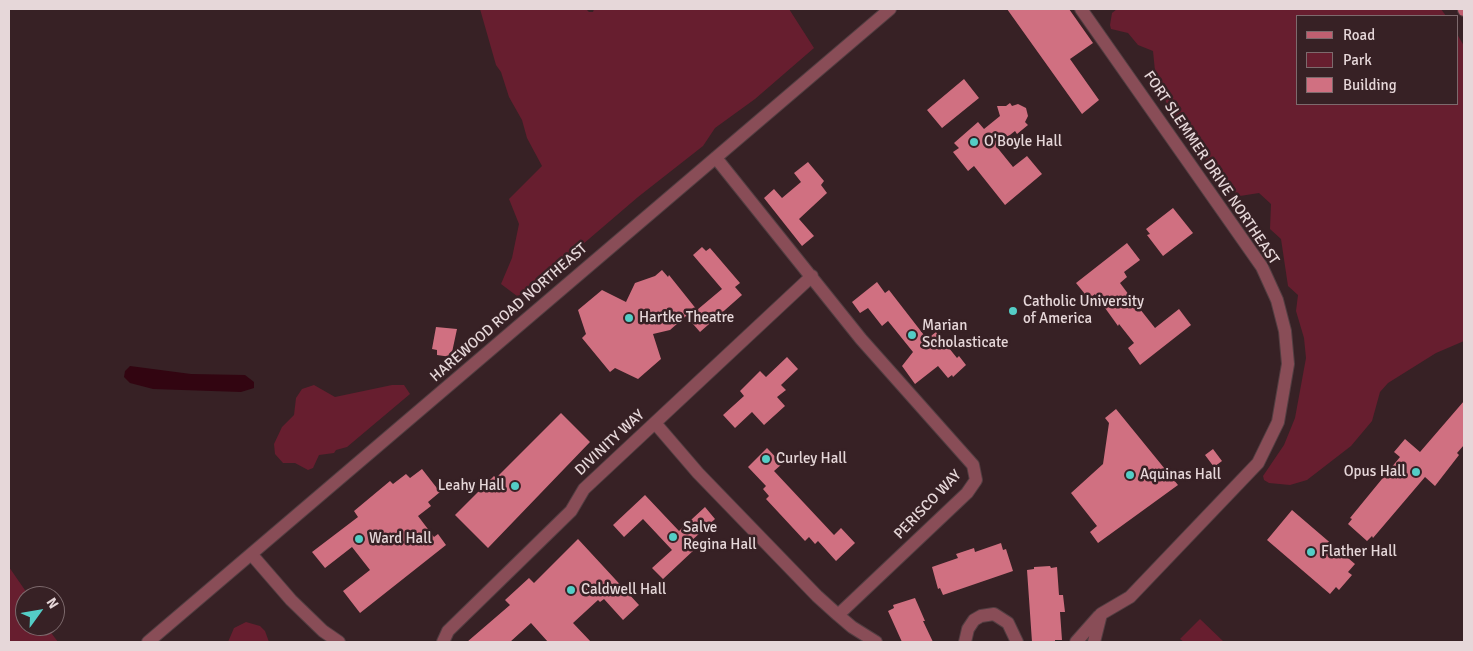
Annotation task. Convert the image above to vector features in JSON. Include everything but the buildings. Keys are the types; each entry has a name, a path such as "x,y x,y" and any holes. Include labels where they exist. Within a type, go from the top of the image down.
{"street":[{"name":"HAREWOOD ROAD NORTHEAST","path":"148,642 890,9"},
{"name":"FORT SLEMMER DRIVE NORTHEAST","path":"1076,642 1101,614 1130,598 1258,463 1278,422 1288,364 1285,331 1277,300 1262,267 1081,9"},
{"name":"PERISCO WAY","path":"716,158 812,276 861,340 973,465 976,480 967,493 838,614"},
{"name":"DIVINITY WAY","path":"443,642 448,632 571,511 584,489 812,276"},
{"path":"655,423 698,473 817,596 852,628 876,642"},
{"path":"252,555 291,600 323,631 339,642"},
{"path":"965,642 968,629 974,620 981,616 994,614 1008,622 1017,642"},
{"path":"1094,642 1101,614"}],"green space":[{"path":"480,9 586,9 589,12 593,12 594,9 789,9 814,48 755,99 715,128 703,146 638,197 527,292 517,296 501,284 512,258 519,224 509,199 542,166 527,138 522,120 509,97 501,72 496,65"},
{"path":"1117,9 1441,9 1445,15 1296,15 1296,105 1458,105 1458,36 1464,46 1464,341 1436,353 1388,383 1380,392 1372,421 1351,446 1307,480 1290,485 1269,483 1264,480 1263,476 1284,445 1295,418 1306,358 1304,338 1296,311 1298,295 1288,286 1281,239 1270,229 1271,204 1259,193 1240,196 1222,183 1166,102 1155,71 1153,51 1138,45 1128,33 1111,29 1112,13"},
{"path":"314,385 335,397 392,385 404,385 410,394 347,447 336,450 334,453 319,455 313,468 308,470 295,463 283,463 275,454 274,444 282,427 294,415 296,398 302,389"},
{"path":"9,567 22,586 15,586 15,636 54,636 58,642 9,642"},
{"path":"1200,619 1224,642 1184,642 1180,639"},
{"path":"246,622 260,626 265,631 269,642 228,642 234,628"}],"shaded area":[{"path":"130,366 191,374 245,375 254,382 254,388 241,392 153,389 130,383 124,377 125,371"}],"place":[{"name":"O'Boyle Hall","path":"974,142"},
{"name":"Catholic University of America","path":"1013,311"},
{"name":"Hartke Theatre","path":"629,318"},
{"name":"Marian Scholasticate","path":"912,335"},
{"name":"Curley Hall","path":"766,459"},
{"name":"Opus Hall","path":"1416,472"},
{"name":"Aquinas Hall","path":"1130,475"},
{"name":"Leahy Hall","path":"515,486"},
{"name":"Salve Regina Hall","path":"673,537"},
{"name":"Ward Hall","path":"359,539"},
{"name":"Flather Hall","path":"1311,552"},
{"name":"Caldwell Hall","path":"571,590"}]}
